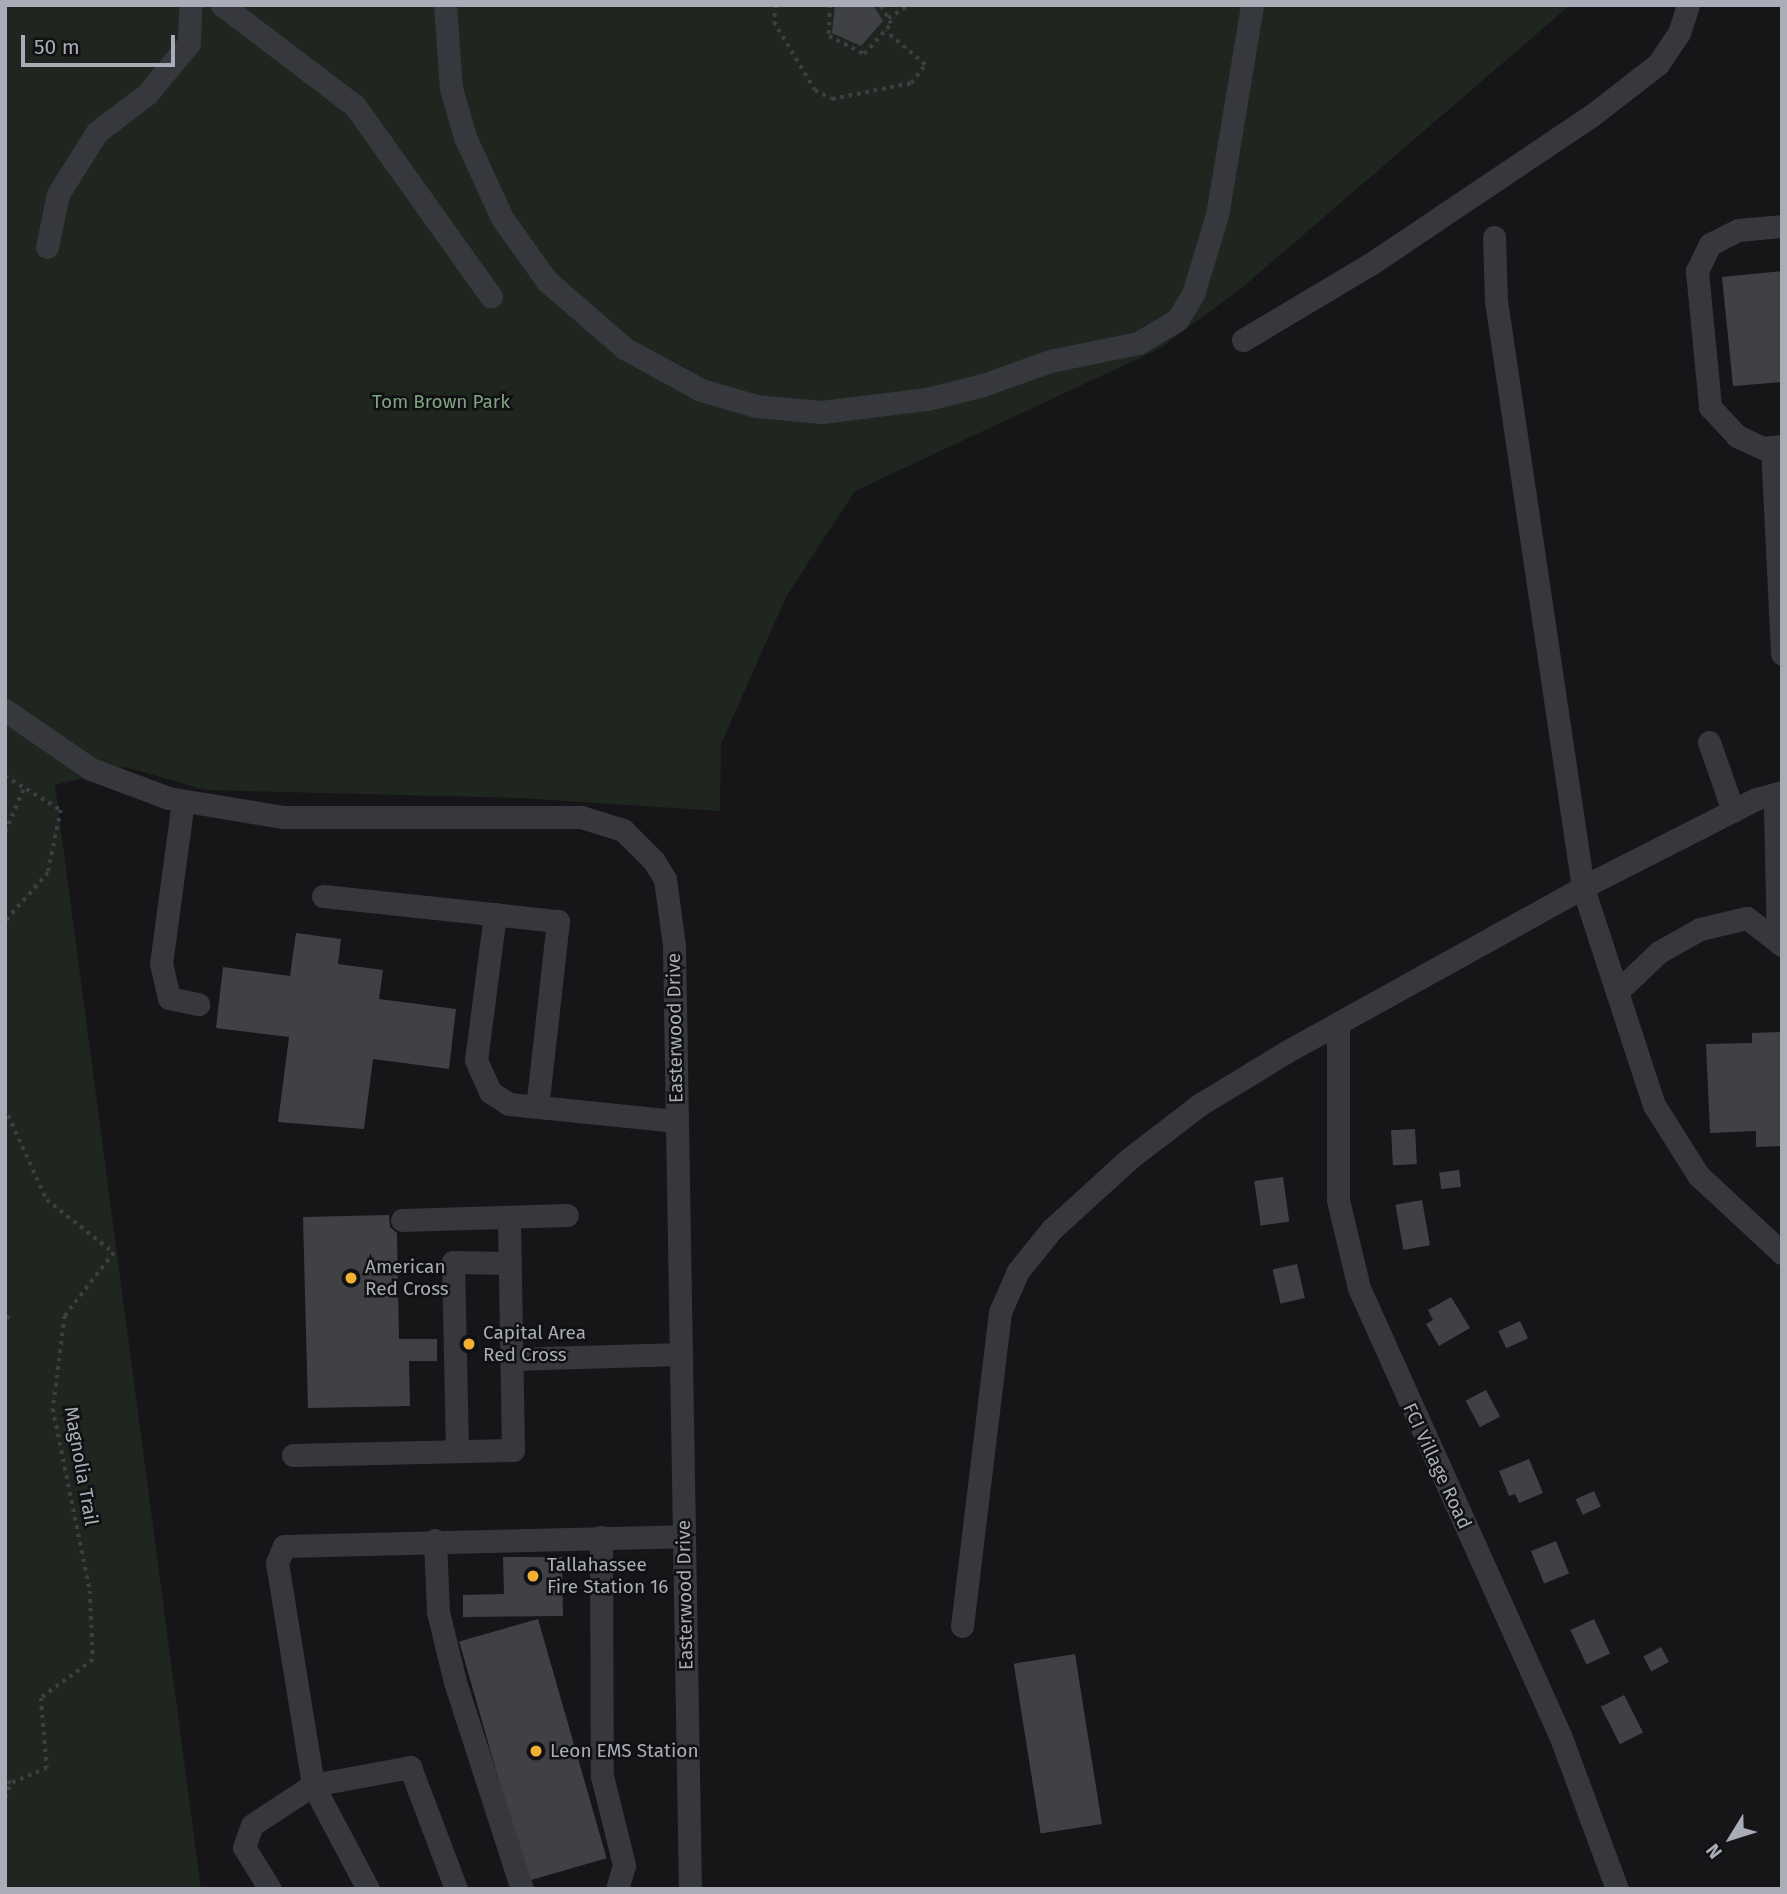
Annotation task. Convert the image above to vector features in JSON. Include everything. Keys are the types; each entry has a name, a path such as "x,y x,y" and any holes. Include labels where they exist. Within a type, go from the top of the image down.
{"street":[{"path":"47,247 58,194 97,132 147,94 189,43 190,5"},
{"path":"222,5 355,106 491,297"},
{"path":"445,5 451,89 464,137 502,218 547,281 624,348 681,380 756,406 822,412 927,399 983,385 1050,361 1138,343 1177,320 1193,294 1217,215 1252,5"},
{"path":"1243,340 1368,265 1591,116 1658,64 1679,33 1688,5"},
{"path":"1782,226 1738,230 1710,244 1697,271 1710,407 1737,436 1777,447 1782,654"},
{"path":"1494,237 1496,301 1583,888 1654,1105 1698,1175 1782,1253"},
{"name":"Easterwood Drive","path":"5,710 91,769 127,786 183,801 283,817 581,817 623,830 654,861 670,902 677,1121 690,1889"},
{"path":"1709,743 1733,811"},
{"path":"962,1626 977,1469 1000,1312 1018,1271 1062,1220 1189,1112 1286,1052 1338,1026 1583,888 1733,811 1782,792"},
{"path":"1780,944 1775,812 1782,800"},
{"path":"183,801 161,964 169,998 198,1004"},
{"path":"323,896 558,921 537,1107"},
{"path":"495,914 476,1060 490,1092 509,1104 677,1121"},
{"path":"1617,992 1659,952 1700,929 1747,918 1780,944"},
{"name":"FCI Village Road","path":"1338,1026 1338,1192 1359,1288 1560,1735 1617,1889"},
{"path":"402,1220 567,1215"},
{"path":"293,1455 513,1450 509,1217"},
{"path":"457,1451 453,1262 510,1262"},
{"path":"511,1359 681,1354"},
{"path":"368,1889 313,1785 277,1563 281,1553 292,1543 684,1536"},
{"path":"601,1537 602,1776 624,1865 617,1889"},
{"path":"435,1540 438,1612 455,1682 522,1889"},
{"path":"270,1889 247,1856 245,1837 252,1825 313,1785 348,1775 410,1767 456,1889"}],"path":[{"path":"776,5 774,22 815,90 832,99 911,83 925,65 885,31"},
{"path":"830,5 829,36 864,54 891,24 880,5"},
{"path":"888,18 910,5"},
{"path":"5,776 61,810 48,873 5,922"},
{"path":"5,832 24,788"},
{"name":"Magnolia Trail","path":"5,1108 47,1200 114,1253 65,1316 53,1409 90,1591 93,1660 41,1698 47,1768 10,1784"},
{"path":"5,1308 9,1317 5,1322"},
{"path":"5,1776 10,1784 5,1798"}],"green space":[{"name":"Tom Brown Park","path":"5,5 1570,5 1244,286 1159,349 855,491 787,595 721,744 720,811 520,798 205,790 126,767 55,785 201,1889 5,1889"}],"building":[{"path":"835,5 873,5 883,21 861,46 832,33"},
{"path":"1782,271 1782,382 1733,386 1722,277"},
{"path":"296,933 341,939 338,964 383,970 379,999 456,1009 449,1069 373,1059 364,1129 278,1122 289,1037 216,1028 223,967 290,976"},
{"path":"1782,1032 1782,1146 1756,1147 1756,1131 1710,1133 1706,1044 1752,1043 1752,1033"},
{"path":"1415,1129 1417,1164 1393,1165 1391,1130"},
{"path":"1459,1170 1461,1187 1441,1189 1439,1172"},
{"path":"1283,1177 1289,1222 1261,1226 1254,1181"},
{"path":"1422,1200 1430,1245 1403,1250 1395,1205"},
{"name":"American Red Cross","path":"389,1215 390,1227 397,1233 399,1339 437,1339 437,1361 409,1361 410,1406 308,1408 303,1217"},
{"path":"1297,1264 1305,1298 1281,1304 1273,1270"},
{"path":"1451,1297 1470,1328 1439,1346 1426,1324 1433,1320 1428,1310"},
{"path":"1520,1321 1528,1338 1506,1348 1498,1331"},
{"path":"1486,1390 1500,1416 1480,1427 1466,1401"},
{"path":"1529,1459 1543,1493 1519,1503 1515,1494 1509,1496 1499,1471"},
{"path":"1594,1491 1601,1507 1583,1515 1576,1499"},
{"path":"1556,1541 1569,1573 1544,1584 1531,1551"},
{"name":"Tallahassee Fire Station 16","path":"503,1557 562,1557 563,1616 463,1617 463,1595 504,1594"},
{"name":"Leon EMS Station","path":"538,1619 607,1858 528,1881 459,1642"},
{"path":"1594,1619 1610,1653 1586,1664 1570,1630"},
{"path":"1661,1647 1669,1662 1651,1671 1643,1656"},
{"path":"1075,1654 1102,1824 1041,1834 1014,1664"},
{"path":"1624,1695 1643,1732 1620,1744 1601,1707"}],"place":[{"name":"American Red Cross","path":"351,1278"},
{"name":"Capital Area Red Cross","path":"469,1344"},
{"name":"Tallahassee Fire Station 16","path":"533,1576"},
{"name":"Leon EMS Station","path":"536,1751"}]}
